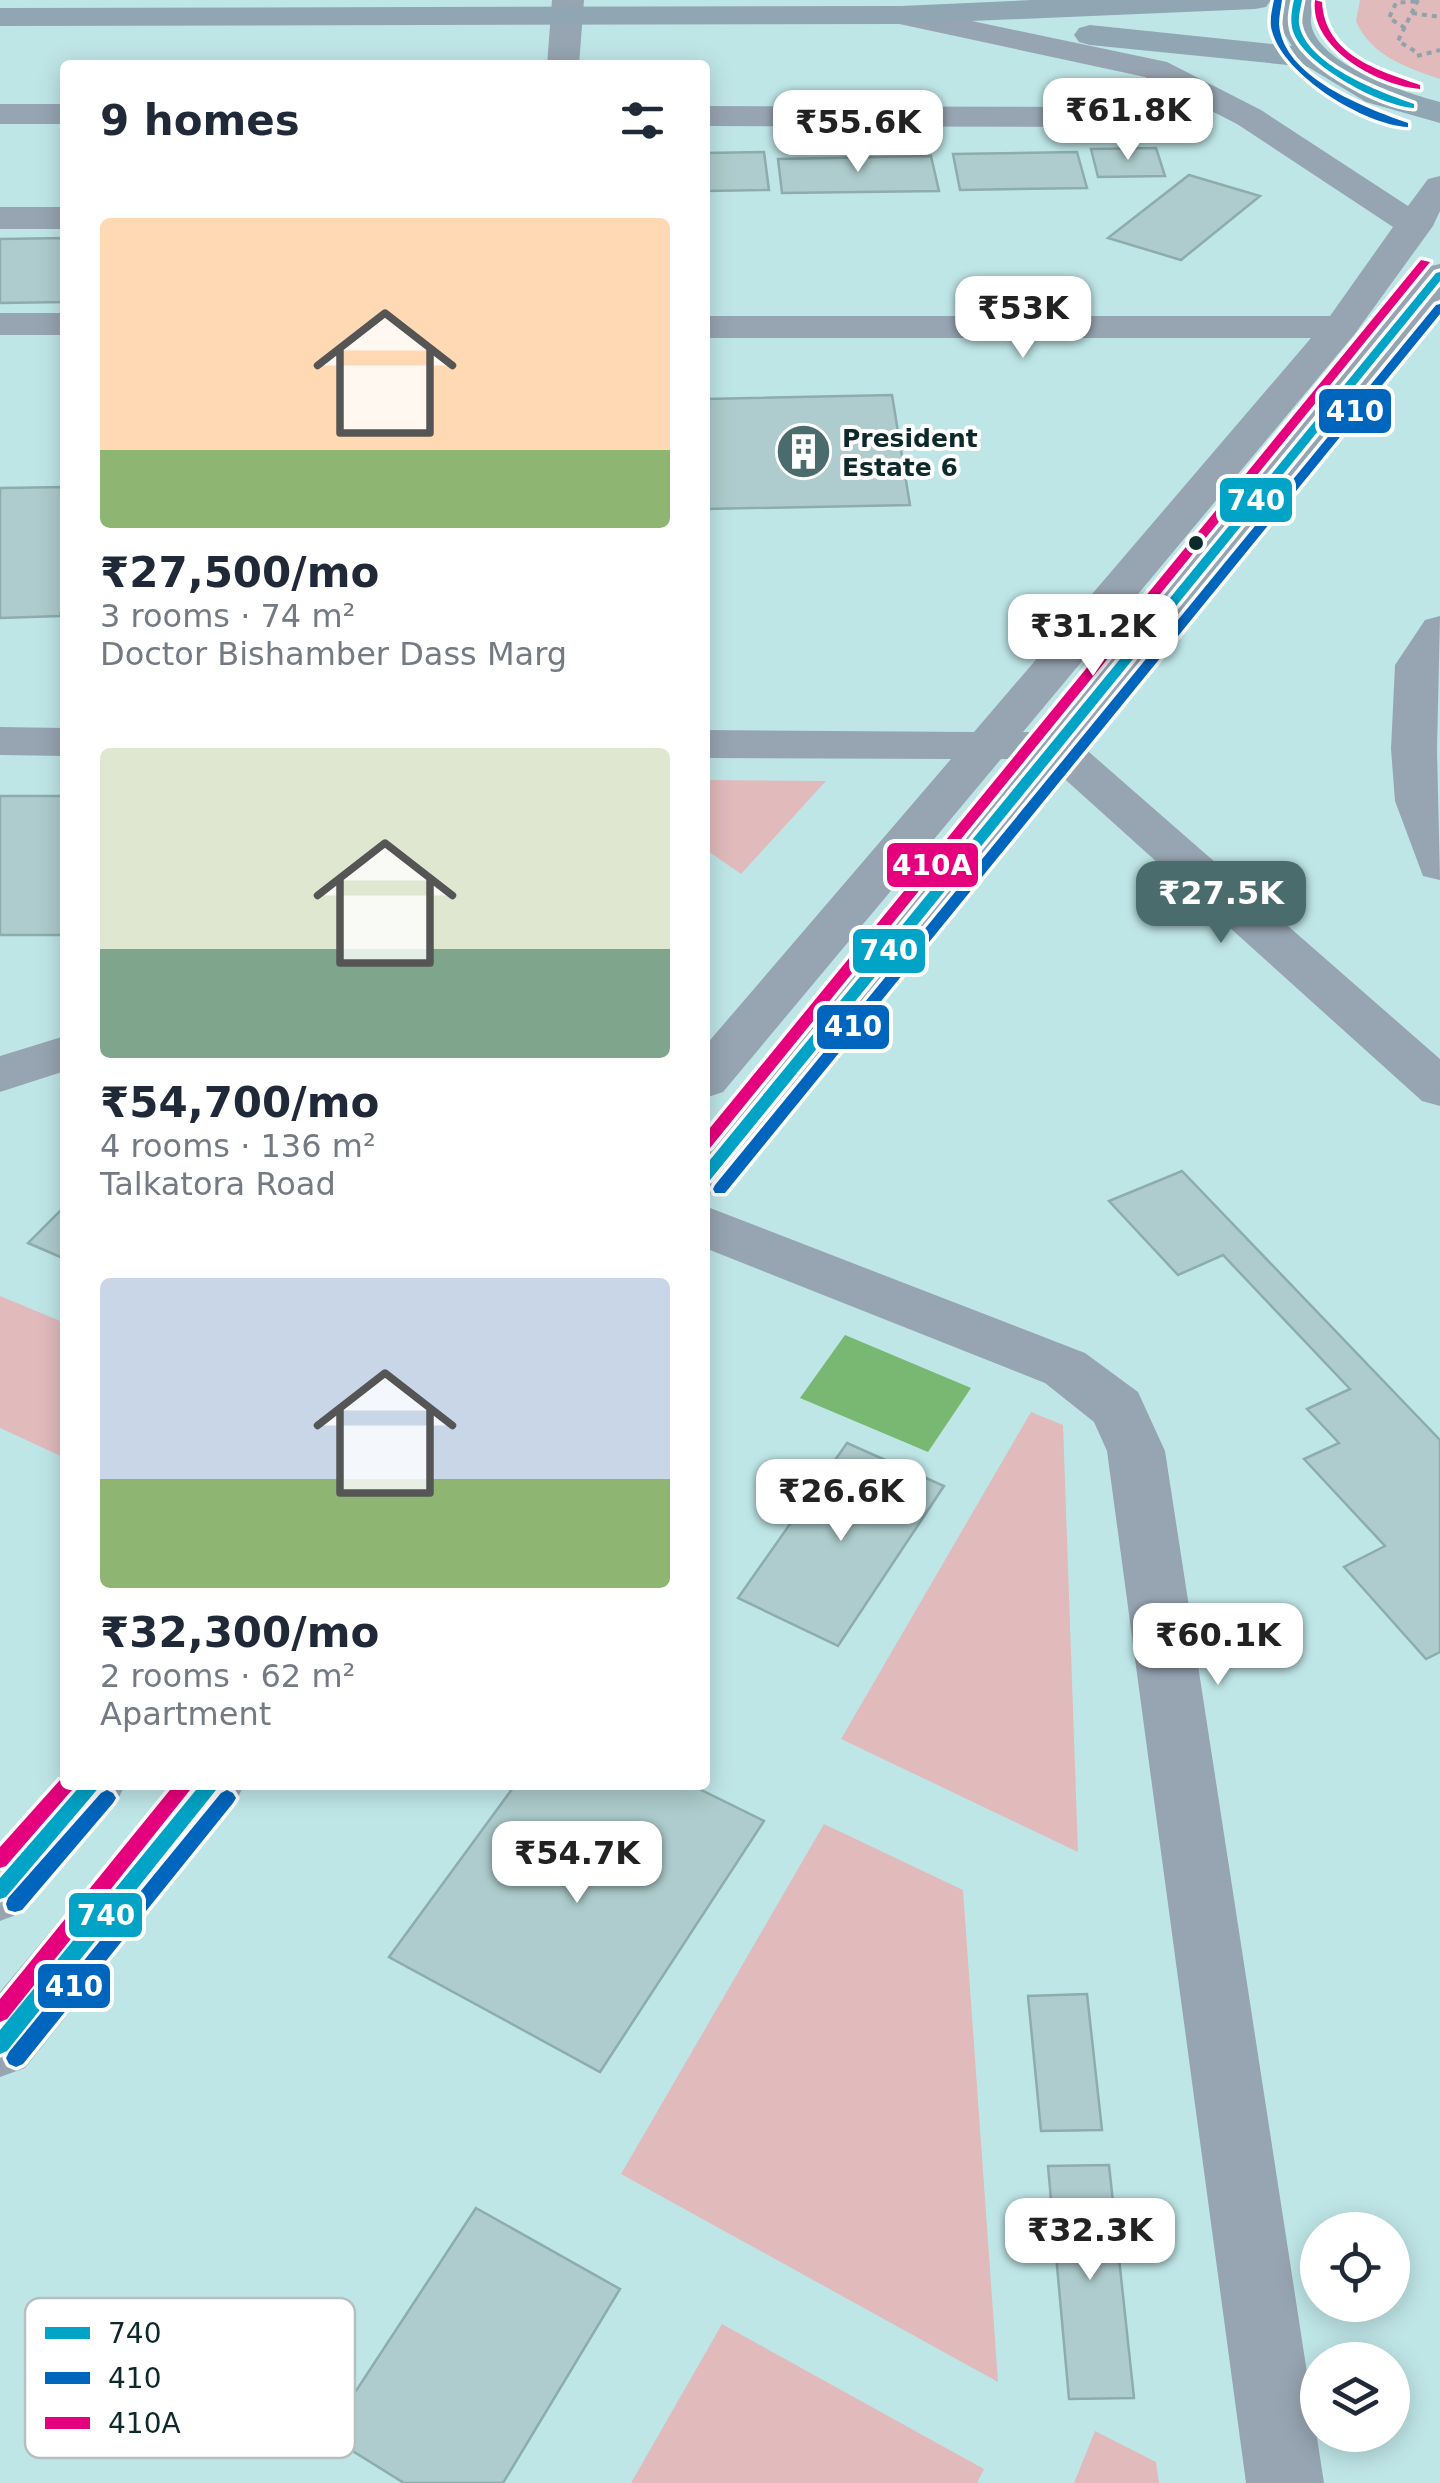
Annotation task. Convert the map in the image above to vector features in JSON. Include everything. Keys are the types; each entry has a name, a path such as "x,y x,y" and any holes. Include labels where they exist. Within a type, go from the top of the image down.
{"main road":[{"path":"0,17 568,9 901,15 1256,0"},
{"path":"1298,0 1295,26 1316,58"},
{"path":"901,15 1316,58 1378,95 1440,113"}],"street":[{"path":"901,15 947,0"},
{"path":"563,60 568,9"},
{"path":"901,15 1155,70 1249,118 1415,226"},
{"path":"0,114 60,114"},
{"path":"710,116 1096,117"},
{"path":"710,1074 1341,328 1440,186"},
{"path":"0,218 60,218"},
{"path":"710,1170 1440,275"},
{"path":"0,324 60,324"},
{"path":"710,327 1341,328"},
{"path":"1440,629 1418,665 1414,749 1418,801 1440,865"},
{"path":"0,742 60,742"},
{"path":"710,744 1055,746 1440,1088"},
{"path":"0,1074 60,1055"},
{"path":"710,1228 1065,1368 1117,1408 1136,1451 1285,2483"},
{"path":"0,1891 88,1790"},
{"path":"0,2045 207,1790"}],"path":[{"path":"1418,0 1398,41 1436,64"},
{"path":"1405,28 1389,18 1396,3 1418,0"},
{"path":"1412,13 1440,17"},
{"path":"1421,54 1440,50"}],"shaded area":[{"path":"1360,0 1440,0 1440,79 1403,65 1370,43 1356,21"},
{"path":"710,780 826,781 741,874 710,852"},
{"path":"0,1296 60,1321 60,1456 0,1428"},
{"path":"845,1335 971,1388 928,1452 800,1398"},
{"path":"1031,1412 1063,1425 1078,1852 841,1739"},
{"path":"824,1824 963,1890 998,2382 621,2174"},
{"path":"722,2324 984,2469 977,2483 631,2483"},
{"path":"1095,2431 1156,2462 1159,2483 1074,2483"}],"building":[{"path":"1156,148 1165,176 1098,177 1091,149"},
{"path":"764,152 769,190 710,191 710,153"},
{"path":"1077,152 1087,188 960,190 953,154"},
{"path":"931,156 939,191 782,193 778,159"},
{"path":"1189,175 1260,196 1181,260 1108,238"},
{"path":"60,238 60,302 0,303 0,239"},
{"name":"President Estate 6","path":"892,395 910,505 710,509 710,399"},
{"path":"60,487 60,616 0,618 0,488"},
{"path":"0,796 60,796 60,935 0,935"},
{"path":"1182,1171 1440,1440 1440,1652 1426,1659 1344,1567 1385,1546 1304,1459 1339,1443 1307,1409 1350,1389 1223,1255 1178,1275 1109,1201"},
{"path":"60,1211 60,1257 28,1243"},
{"path":"847,1443 944,1486 838,1646 738,1598"},
{"path":"511,1790 701,1790 764,1821 600,2072 389,1957"},
{"path":"1087,1994 1102,2130 1041,2131 1028,1996"},
{"path":"1109,2165 1134,2398 1069,2399 1048,2166"},
{"path":"476,2208 620,2289 503,2483 404,2483 355,2452 355,2392"}],"transit line":[{"name":"410","path":"1278,0 1276,31 1295,65 1329,92 1405,125"},
{"name":"740","path":"1298,0 1295,24 1300,39 1311,52 1343,76 1411,106"},
{"name":"410A","path":"1318,2 1319,19 1336,47 1367,67 1417,87"},
{"name":"410A","path":"710,1138 1425,262"},
{"name":"740","path":"710,1170 1440,275"},
{"name":"410","path":"720,1189 1440,307"},
{"name":"410A","path":"0,1860 62,1790"},
{"name":"740","path":"0,1891 88,1790"},
{"name":"410A","path":"0,2013 181,1790"},
{"name":"740","path":"0,2045 207,1790"},
{"name":"410","path":"15,1904 107,1798"},
{"name":"410","path":"16,2058 227,1798"}],"place":[{"name":"President Estate 6","path":"803,452"}]}
